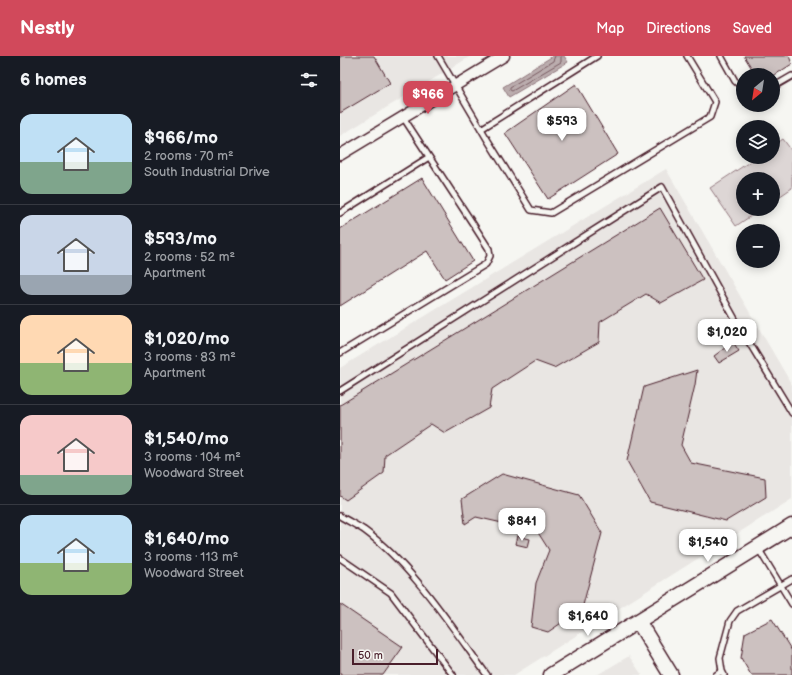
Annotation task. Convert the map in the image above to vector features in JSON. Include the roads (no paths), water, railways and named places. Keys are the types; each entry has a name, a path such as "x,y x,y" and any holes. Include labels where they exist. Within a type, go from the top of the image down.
{"street":[{"path":"340,155 504,56"},
{"path":"551,675 792,526"},
{"path":"638,621 671,675"}],"lane":[{"path":"438,56 531,210 551,213 710,117 715,102 687,56"},
{"path":"481,129 597,56"},
{"path":"720,56 736,82"},
{"path":"780,83 792,76"},
{"path":"340,353 486,264 490,256 488,249 403,117"},
{"path":"340,213 429,157"},
{"path":"340,391 662,188 736,321 792,414"},
{"path":"340,516 363,530 398,560 429,598 487,675"},
{"path":"758,547 792,604"},
{"path":"340,558 391,593 453,675"},
{"path":"716,675 723,673 720,658 730,621 737,611 792,579"}],"water":[{"path":"553,56 564,56 568,62 509,97 503,87"}]}
